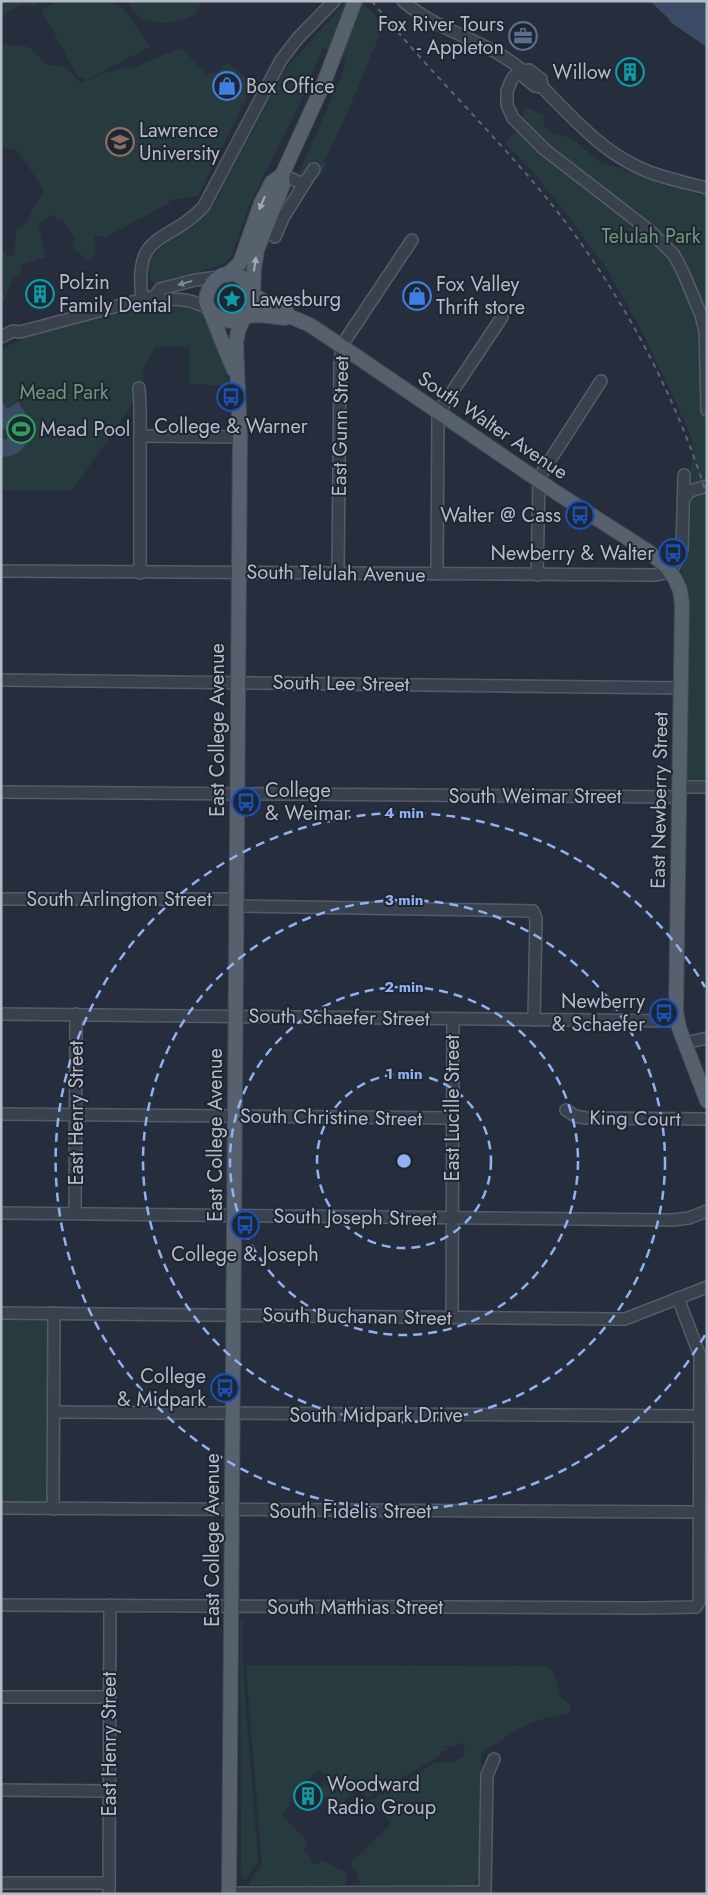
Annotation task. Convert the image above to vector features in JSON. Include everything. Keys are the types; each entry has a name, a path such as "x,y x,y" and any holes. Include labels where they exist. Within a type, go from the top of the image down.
{"main road":[{"path":"282,175 272,182 261,203 240,263 211,285 207,294 209,310 225,320 235,321 245,316 253,305 254,269 257,250 283,185 282,175 323,85 355,1"},
{"path":"223,276 241,277 253,293"},
{"name":"South Walter Avenue","path":"253,293 270,305 286,311 289,316 310,325 438,413 624,534 658,558 671,572"},
{"name":"East College Avenue","path":"209,310 237,377"},
{"name":"South Walter Avenue","path":"245,316 262,315 285,318 289,316"},
{"name":"East College Avenue","path":"229,1893 240,437 236,336 245,316"},
{"name":"East Newberry Street","path":"671,572 680,590 682,604 677,1021 707,1101"}],"street":[{"path":"142,298 140,269 149,249 163,235 193,217 204,206 281,60 298,38 334,1"},
{"path":"403,1 438,24 488,48 522,70 524,77 535,86 542,87 596,141 611,153 630,164 652,173 707,188"},
{"path":"522,70 512,79 507,91 507,105 513,118 544,149 650,231 674,255 683,272 706,331 707,410"},
{"path":"274,237 283,218 314,169"},
{"path":"282,175 304,184"},
{"name":"East Gunn Street","path":"338,574 340,363 342,346 412,240"},
{"path":"155,296 160,289 195,280 223,276"},
{"path":"1,337 13,331 20,332 155,296 162,300 191,300 209,310"},
{"path":"438,574 438,413 502,317"},
{"path":"1,346 16,338 20,332"},
{"path":"537,575 539,480 542,471 602,381"},
{"path":"139,388 140,573"},
{"path":"140,436 240,437"},
{"path":"671,572 682,549 684,475"},
{"path":"683,500 690,491 707,486"},
{"name":"South Telulah Avenue","path":"1,571 642,576 671,572"},
{"name":"South Lee Street","path":"1,680 681,688"},
{"name":"South Weimar Street","path":"1,792 237,794 680,792 707,787"},
{"name":"South Arlington Street","path":"1,899 529,910 535,913 534,1020"},
{"name":"South Schaefer Street","path":"1,1014 677,1021"},
{"name":"East Henry Street","path":"75,1213 76,1014"},
{"name":"East Lucille Street","path":"452,1317 453,1019"},
{"path":"685,1043 707,1038"},
{"name":"King Court","path":"566,1110 575,1116 586,1118 707,1119"},
{"name":"South Christine Street","path":"1,1114 452,1118"},
{"name":"South Joseph Street","path":"1,1213 672,1220 689,1218 707,1211"},
{"name":"South Buchanan Street","path":"1,1313 233,1314 617,1320 707,1287"},
{"path":"678,1298 700,1356 699,1512 703,1595"},
{"path":"53,1509 54,1313"},
{"name":"South Midpark Drive","path":"54,1412 699,1416"},
{"name":"South Fidelis Street","path":"1,1508 699,1512"},
{"name":"South Matthias Street","path":"1,1604 644,1608 696,1607 703,1595"},
{"name":"East Henry Street","path":"109,1888 110,1605"},
{"path":"1,1697 110,1697"},
{"path":"229,1893 485,1893 487,1775 494,1759"},
{"path":"1,1790 109,1791"},
{"path":"1,1883 109,1888"}],"green space":[{"path":"1,1 43,1 35,6 21,5 1,16"},
{"path":"59,1 108,1 123,8 150,47 86,80 77,75 41,9"},
{"path":"127,1 202,1 196,12 182,20 158,23 142,18 135,13"},
{"path":"346,1 361,1 384,25 324,162 327,164 317,179 304,174 298,175 347,59 323,47 302,99 250,204 231,256 225,263 219,266 157,283 150,281 148,268 150,261 168,240 194,226 213,207 283,72"},
{"path":"1,45 27,47 46,65 58,65 66,68 80,83 113,70 135,67 181,48 207,75 217,72 227,63 254,83 198,196 170,200 169,203 106,237 94,236 96,247 93,258 90,261 74,250 72,243 76,241 62,218 57,221 53,214 38,223 45,257 21,265 20,274 14,276 3,303 1,301 1,249 9,256 14,255 16,230 25,223 44,190 17,150 1,147"},
{"name":"Telulah Park","path":"525,106 544,116 543,124 552,134 572,138 601,163 707,193 707,782 686,782 688,592 681,569 687,554 692,440 644,335 606,268 530,168 504,142 520,128"},
{"path":"231,283 239,285 245,296 243,307 233,312 225,310 216,303 219,291"},
{"name":"Mead Park","path":"181,304 192,307 204,315 218,345 230,386 189,384 189,347 155,347 143,368 142,390 72,491 1,490 1,349 29,336 133,310"},
{"path":"1,1318 47,1319 47,1502 1,1502"},
{"path":"243,1619 243,1674 258,1862 244,1881 240,1871 240,1620"},
{"path":"248,1665 546,1666 555,1675 564,1700 570,1704 570,1714 549,1717 530,1724 497,1744 490,1746 481,1755 480,1875 474,1885 361,1885 355,1869 348,1863 352,1862 392,1823 370,1801 436,1762 456,1762 463,1758 465,1744 456,1743 455,1747 447,1746 447,1751 441,1751 441,1755 367,1798 357,1788 336,1809 318,1790 329,1779 319,1769 289,1801 291,1804 282,1815 305,1839 308,1845 304,1850 313,1863 320,1865 320,1861 323,1861 346,1872 348,1874 346,1883 344,1885 251,1885 248,1884 262,1863 246,1667"}],"water":[{"path":"650,1 707,1 707,47 670,22"},
{"name":"Mead Pool","path":"1,401 7,409 18,402 25,412 30,430 24,447 8,457 1,457 1,438 6,440 15,424 3,430 1,428"}],"railway":[{"path":"372,1 416,53 531,180 578,239 623,308 662,381 694,457 707,496"}],"place":[{"name":"Fox River Tours - Appleton","path":"523,36"},
{"name":"Willow","path":"630,72"},
{"name":"Box Office","path":"227,86"},
{"name":"Lawrence University","path":"120,142"},
{"name":"Polzin Family Dental","path":"40,294"},
{"name":"Fox Valley Thrift store","path":"417,296"},
{"name":"Lawesburg","path":"232,299"},
{"name":"College & Warner","path":"231,397"},
{"name":"Mead Pool","path":"21,429"},
{"name":"Walter @ Cass","path":"580,515"},
{"name":"Newberry & Walter","path":"673,553"},
{"name":"College & Weimar","path":"246,802"},
{"name":"Newberry & Schaefer","path":"664,1013"},
{"name":"College & Joseph","path":"245,1225"},
{"name":"College & Midpark","path":"225,1388"},
{"name":"Woodward Radio Group","path":"308,1796"}]}
